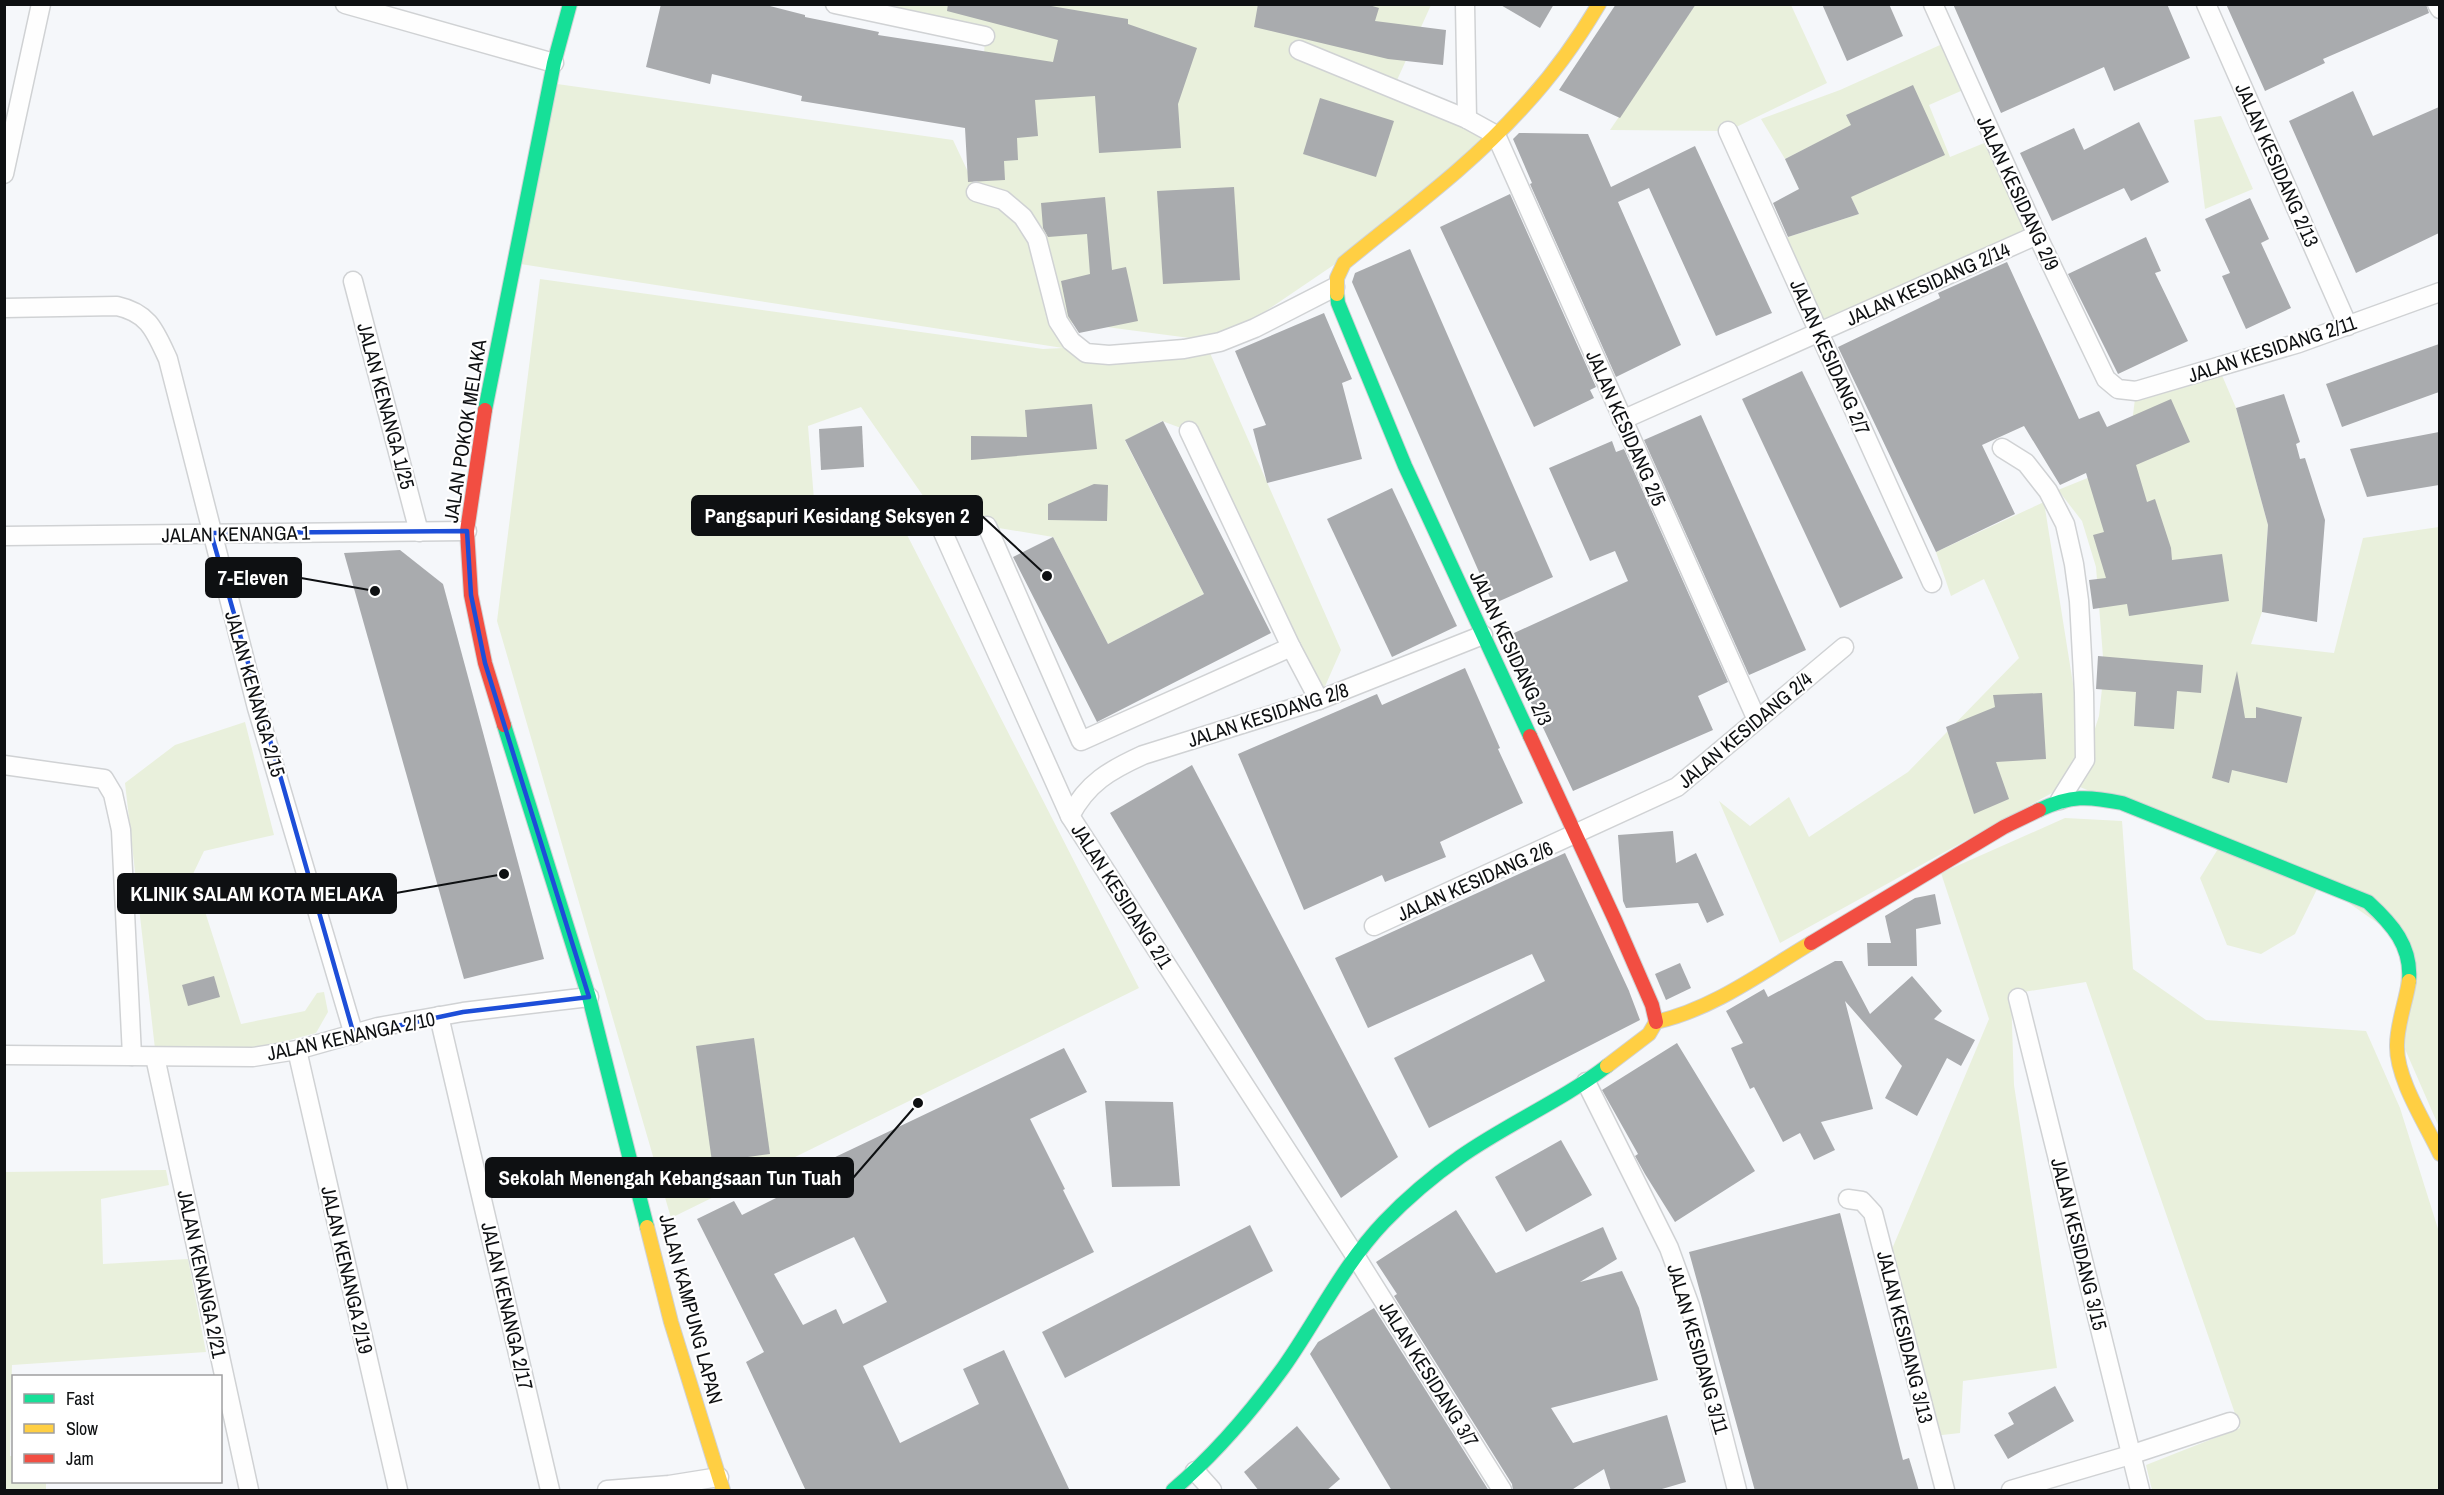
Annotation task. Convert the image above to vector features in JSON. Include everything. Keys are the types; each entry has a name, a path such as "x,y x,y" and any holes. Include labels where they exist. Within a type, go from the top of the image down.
{"street":[{"path":"4,174 41,4"},
{"path":"345,4 554,63"},
{"name":"JALAN POKOK MELAKA","path":"570,4 554,63 486,404 467,531 471,595 485,663 589,997"},
{"path":"836,4 985,36"},
{"path":"1465,4 1467,119"},
{"path":"976,192 1003,200 1023,217 1037,239 1058,321 1071,341 1086,353 1109,356 1184,349 1220,342 1255,328 1335,287 1337,274 1344,263 1496,135 1541,86 1587,25 1599,4"},
{"name":"JALAN KESIDANG 2/9","path":"1934,4 2037,235 2106,380"},
{"name":"JALAN KESIDANG 2/13","path":"2206,4 2348,326"},
{"path":"2437,4 2439,9"},
{"path":"1299,50 1467,119 1496,135"},
{"name":"JALAN KESIDANG 2/7","path":"1728,131 1932,583"},
{"name":"JALAN KESIDANG 2/5","path":"1496,135 1757,720"},
{"name":"JALAN KESIDANG 2/14","path":"1622,420 2037,235"},
{"name":"JALAN KENANGA 1/25","path":"353,280 419,532"},
{"name":"JALAN KESIDANG 2/3","path":"1335,287 1338,303 1405,466 1649,996 1656,1022"},
{"name":"JALAN KESIDANG 2/11","path":"2106,380 2118,389 2136,391 2299,343 2439,292"},
{"name":"JALAN KENANGA 2/15","path":"4,308 117,306 132,309 147,320 168,359 257,708 354,1035"},
{"path":"1189,431 1291,647 1319,700"},
{"path":"2002,448 2026,463 2048,491 2065,524 2074,564 2079,601 2085,760 2060,800"},
{"name":"JALAN KESIDANG 2/1","path":"933,510 1070,816 1356,1257"},
{"path":"987,526 1081,741 1291,647"},
{"name":"JALAN KENANGA 1","path":"4,536 467,531"},
{"name":"JALAN KESIDANG 2/8","path":"1070,816 1080,797 1096,781 1117,767 1143,755 1319,700 1484,635"},
{"name":"JALAN KESIDANG 2/4","path":"1576,835 1677,787 1844,647"},
{"path":"4,765 104,779 113,794 121,830 132,1056"},
{"path":"1173,1491 1195,1471 1239,1423 1282,1369 1356,1257 1382,1224 1432,1177 1461,1156 1586,1082 1649,1034 1656,1022 1704,1007 2004,827 2060,800 2091,797 2122,803 2368,902 2386,917 2402,940 2411,963 2409,987 2398,1034 2397,1052 2404,1075 2439,1154"},
{"name":"JALAN KESIDANG 2/6","path":"1374,926 1576,835"},
{"name":"JALAN KENANGA 2/10","path":"4,1055 253,1057 297,1050 378,1028 439,1017 589,997"},
{"name":"JALAN KAMPUNG LAPAN","path":"589,997 672,1322 721,1484"},
{"name":"JALAN KESIDANG 3/15","path":"2018,998 2140,1491"},
{"name":"JALAN KENANGA 2/17","path":"439,1017 550,1491"},
{"name":"JALAN KENANGA 2/19","path":"297,1050 398,1491"},
{"name":"JALAN KENANGA 2/21","path":"155,1057 249,1491"},
{"name":"JALAN KESIDANG 3/11","path":"1586,1082 1669,1248 1690,1306 1737,1491"},
{"name":"JALAN KESIDANG 3/13","path":"1848,1199 1862,1201 1873,1213 1945,1491"},
{"name":"JALAN KESIDANG 3/7","path":"1356,1257 1502,1491"},
{"path":"2011,1491 2230,1422"},
{"path":"1195,1471 1212,1491"},
{"path":"607,1491 669,1485 721,1484"}],"highlighted area":[{"path":"467,531 471,595 485,663 589,997 463,1012 354,1035 211,533"}],"green space":[{"path":"892,5 1431,5 1393,89 1496,135 1375,237 1220,342 1061,321 1068,348 1206,344 1341,650 1319,700 1189,431 1162,421 1125,441 1204,594 1108,644 1053,537 987,526 933,510 861,407 808,426 817,536 884,518 903,527 1139,988 671,1218 497,621 540,279 1043,349 1063,348 514,263 550,83 953,140 977,191 985,36"},
{"path":"1695,5 1791,5 1827,83 1728,131 1610,130"},
{"path":"1949,41 1970,87 1929,105 1950,157 1994,139 2037,235 1819,332 1785,238 1859,214 1823,140 1785,159 1761,119 1840,90"},
{"path":"2221,116 2253,189 2205,209 2194,120"},
{"path":"2218,366 2236,408 2268,525 2262,612 2251,644 2334,653 2363,538 2439,527 2439,1127 2398,1033 2402,940 2320,883 2295,934 2261,954 2227,945 2200,878 2221,844 2070,783 1780,943 1719,801 1750,826 1789,797 1809,837 1908,772 2019,658 1984,579 1951,596 1936,552 2044,502 2085,759 2099,716 2104,670 2096,567 2082,521 2058,490 2127,462 2136,391"},
{"path":"245,722 274,835 204,851 193,874 241,1024 305,1011 317,993 324,992 328,1012 316,1033 248,1051 155,1049 125,783 175,745"},
{"path":"2065,818 2122,821 2133,969 2206,1020 2366,1031 2400,1108 2439,1232 2439,1490 2152,1490 2146,1465 2240,1428 2086,982 2011,994 2014,1085 2057,1368 1963,1381 1960,1433 1933,1436 1892,1249 1989,1019 1941,873"},
{"path":"166,1170 169,1185 101,1199 103,1264 188,1259 206,1352 12,1365 10,1456 12,1456 12,1483 46,1483 46,1490 5,1490 5,1172"}],"building":[{"path":"661,4 762,4 805,15 805,17 879,32 878,35 1053,62 1058,40 947,11 948,4 1039,4 1128,19 1128,24 1197,48 1178,104 1181,148 1099,153 1095,96 1035,100 1038,136 1017,138 1018,160 1004,161 1005,180 968,182 965,128 801,101 802,96 712,74 710,84 646,67"},
{"path":"1258,4 1366,4 1379,8 1375,21 1446,30 1443,65 1388,59 1254,27"},
{"path":"1499,4 1554,4 1540,28"},
{"path":"1616,4 1696,4 1620,118 1559,90"},
{"path":"1822,4 1889,4 1903,36 1847,61"},
{"path":"1953,4 2167,4 2190,58 2114,91 2104,67 2001,113"},
{"path":"2226,4 2426,4 2429,13 2323,59 2325,63 2265,91"},
{"path":"1913,85 1945,155 1851,197 1859,214 1788,237 1773,203 1799,189 1785,159 1851,125 1846,115"},
{"path":"2353,91 2373,136 2439,107 2439,233 2356,273 2289,121"},
{"path":"1320,98 1394,121 1376,177 1303,154"},
{"path":"2139,122 2169,182 2131,201 2124,188 2052,221 2020,153 2074,128 2084,150"},
{"path":"1519,133 1588,134 1611,187 1695,146 1772,313 1716,336 1649,188 1618,202 1681,345 1616,377 1530,184 1532,183 1513,139"},
{"path":"1234,187 1240,280 1163,284 1157,191"},
{"path":"1510,194 1596,387 1590,390 1594,398 1534,427 1440,227"},
{"path":"1105,197 1112,270 1126,267 1138,321 1079,333 1068,316 1061,281 1090,274 1087,234 1048,237 1043,228 1041,203"},
{"path":"2250,198 2269,239 2261,243 2291,308 2246,329 2222,276 2230,273 2205,219"},
{"path":"2146,237 2161,271 2155,273 2188,341 2118,374 2068,274"},
{"path":"1410,249 1553,577 1493,604 1352,282 1355,273"},
{"path":"2007,262 2079,419 2099,411 2107,427 2171,399 2190,442 2136,465 2147,502 2155,499 2171,548 2172,560 2222,554 2229,601 2129,616 2127,604 2093,609 2089,580 2106,578 2093,535 2104,532 2086,473 2060,485 2024,426 1982,445 2015,514 1936,552 1838,347 1940,298 1938,293"},
{"path":"1324,313 1352,379 1342,383 1362,459 1267,483 1253,429 1266,425 1235,351"},
{"path":"2439,344 2439,392 2342,427 2326,384"},
{"path":"1802,371 1903,578 1840,608 1742,399"},
{"path":"2284,394 2300,442 2296,444 2300,459 2305,458 2325,520 2317,622 2262,612 2268,525 2236,408"},
{"path":"1092,404 1097,449 971,460 971,436 1027,437 1025,410"},
{"path":"1701,415 1806,650 1749,675 1644,440"},
{"path":"1163,421 1271,633 1097,722 1013,557 1053,537 1108,644 1204,594 1125,440"},
{"path":"862,426 864,467 821,470 819,429"},
{"path":"2439,432 2439,485 2367,497 2350,449"},
{"path":"1612,441 1616,452 1624,449 1728,682 1698,696 1713,730 1573,791 1501,639 1628,581 1615,551 1590,561 1549,468"},
{"path":"1094,484 1108,485 1107,521 1048,520 1048,504"},
{"path":"1392,488 1457,626 1392,657 1327,519"},
{"path":"400,550 443,584 544,959 464,979 344,553"},
{"path":"2098,656 2203,665 2201,693 2177,691 2174,729 2134,726 2136,692 2096,689"},
{"path":"1465,668 1523,803 1440,842 1446,857 1385,882 1382,875 1304,910 1238,754 1377,694 1382,705"},
{"path":"2237,671 2245,718 2256,718 2256,707 2302,717 2287,783 2232,770 2229,783 2212,778"},
{"path":"2042,693 2046,759 1996,762 2009,799 1974,814 1946,727 1995,707 1993,695"},
{"path":"1192,765 1398,1157 1341,1198 1110,813"},
{"path":"1673,831 1676,863 1696,853 1724,915 1707,923 1698,903 1626,908 1623,901 1618,835"},
{"path":"1565,853 1630,993 1629,991 1640,1020 1429,1128 1394,1058 1545,981 1532,954 1368,1028 1335,958"},
{"path":"1935,894 1941,924 1916,929 1917,966 1868,966 1867,943 1891,943 1885,916 1915,898"},
{"path":"1835,961 1842,961 1870,1014 1912,976 1942,1011 1934,1019 1975,1040 1961,1066 1947,1058 1917,1116 1885,1098 1902,1066 1845,1001 1873,1109 1821,1122 1835,1150 1814,1160 1800,1133 1783,1142 1754,1087 1750,1089 1731,1048 1743,1043 1726,1011 1764,989 1768,997"},
{"path":"1680,963 1691,988 1666,1000 1655,974"},
{"path":"214,976 220,997 188,1006 182,985"},
{"path":"754,1038 770,1154 712,1162 696,1046"},
{"path":"1677,1043 1755,1171 1675,1222 1635,1156 1638,1154 1602,1090"},
{"path":"1064,1048 1087,1092 1030,1119 1094,1252 863,1366 900,1443 979,1404 963,1369 1004,1350 1070,1491 806,1491 746,1362 764,1352 697,1219 734,1201 742,1215 812,1180 808,1170","holes":["854,1237 887,1302 843,1324 836,1309 803,1325 774,1274"]},
{"path":"1105,1101 1173,1102 1180,1186 1112,1187"},
{"path":"1561,1140 1592,1195 1526,1232 1495,1177"},
{"path":"1456,1210 1496,1273 1603,1227 1617,1259 1580,1282 1622,1271 1639,1308 1658,1380 1551,1408 1573,1443 1667,1415 1686,1482 1655,1491 1611,1491 1604,1469 1570,1491 1513,1491 1512,1484 1394,1296 1397,1294 1376,1262"},
{"path":"1840,1213 1903,1460 1909,1458 1919,1491 1755,1491 1689,1252"},
{"path":"1250,1225 1273,1271 1065,1378 1042,1332"},
{"path":"1374,1308 1489,1491 1392,1491 1310,1354 1318,1342"},
{"path":"2055,1386 2074,1421 2008,1459 1994,1435 2014,1424 2008,1413"},
{"path":"1297,1426 1340,1479 1326,1491 1259,1491 1244,1472"}],"traffic: fast":[{"path":"485,410 554,63 570,4"},
{"path":"1337,294 1338,303 1405,466 1530,736"},
{"path":"504,725 589,997 647,1227"},
{"path":"2039,810 2070,799 2080,798 2122,803 2368,902 2392,927 2404,946 2409,968 2409,981"},
{"path":"1173,1490 1217,1448 1258,1401 1283,1368 1356,1256 1393,1213 1420,1188 1460,1157 1607,1066"}],"traffic: slow":[{"path":"1337,294 1337,278 1344,263 1436,188 1503,129 1554,71 1599,4"},
{"path":"1607,1066 1649,1034 1656,1022 1717,999 1811,943"},
{"path":"2409,981 2398,1029 2398,1058 2406,1087 2440,1154"},
{"path":"647,1227 671,1322 723,1490"}],"traffic: jam":[{"path":"485,410 467,531 471,595 485,663 504,725"},
{"path":"1530,736 1615,920 1652,1005 1656,1022"},
{"path":"1811,943 2004,827 2039,810"}],"place":[{"name":"Pangsapuri Kesidang Seksyen 2","path":"1047,576"},
{"name":"7-Eleven","path":"375,591"},
{"name":"KLINIK SALAM KOTA MELAKA","path":"504,874"},
{"name":"Sekolah Menengah Kebangsaan Tun Tuah","path":"918,1103"}]}
